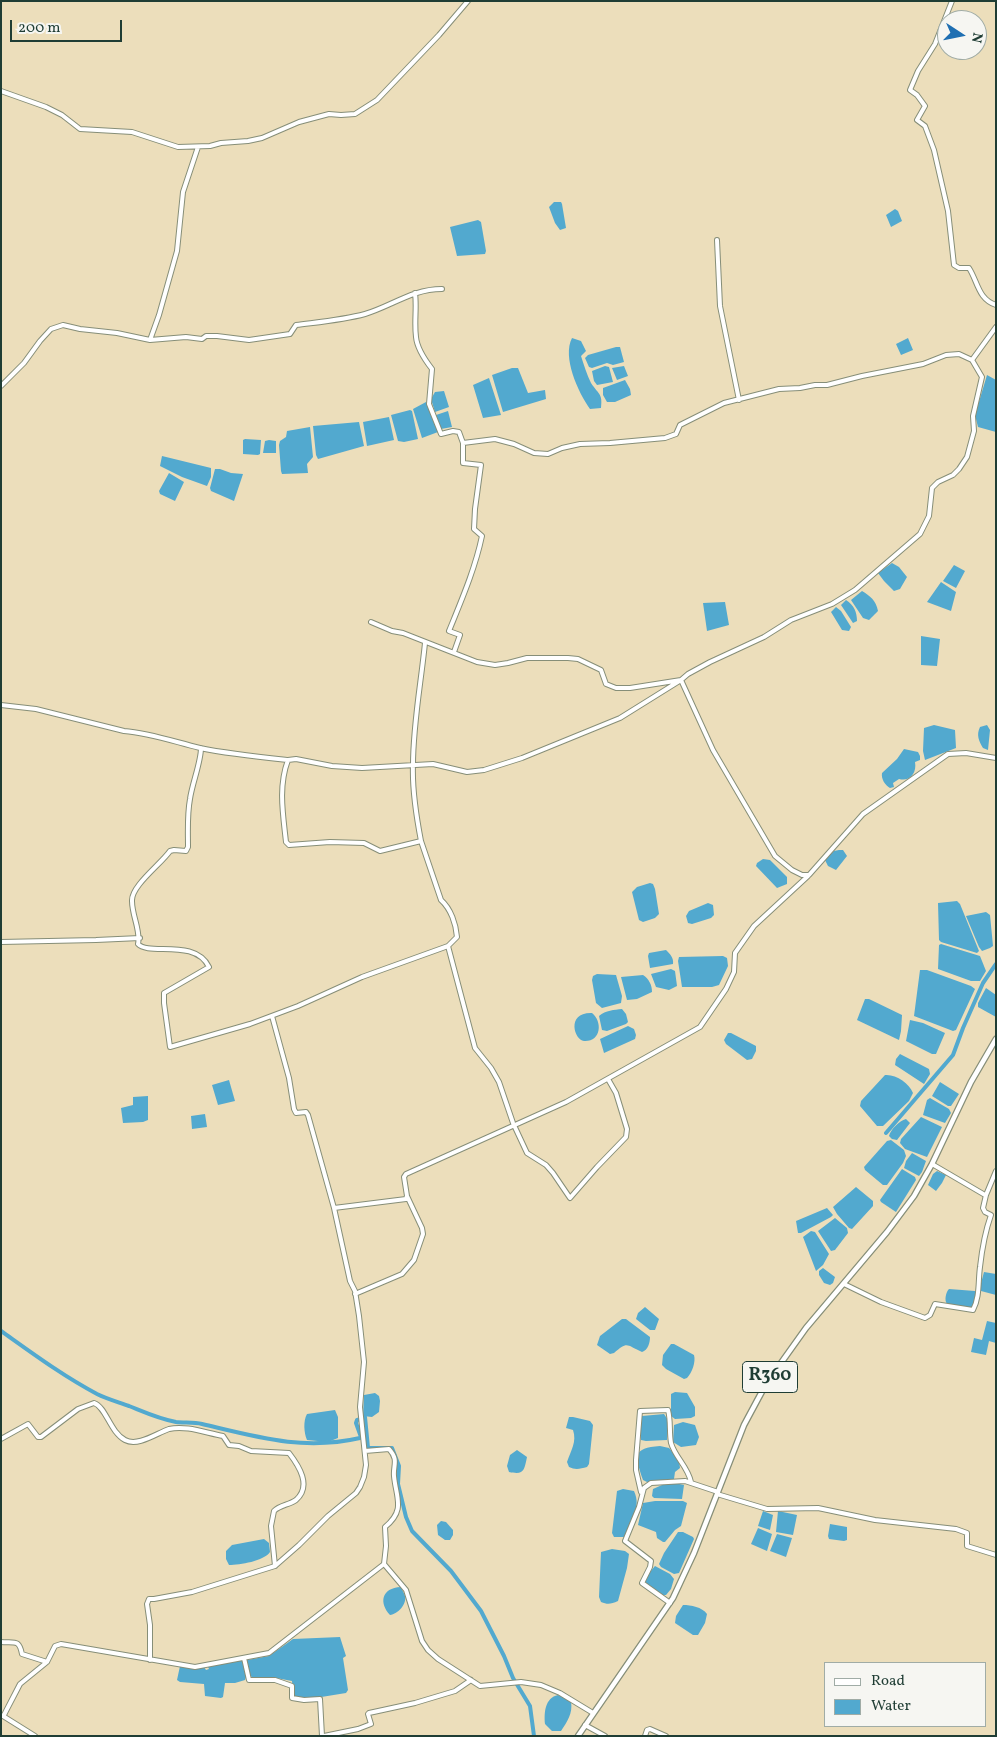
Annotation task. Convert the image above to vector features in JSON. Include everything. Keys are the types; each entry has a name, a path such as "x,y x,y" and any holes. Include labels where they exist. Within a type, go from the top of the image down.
{"main road":[{"name":"R360","path":"578,1736 670,1603 683,1580 744,1425 766,1384 806,1328 899,1217 914,1196 932,1164 971,1082 996,1039"}],"street":[{"path":"1,91 46,107 62,115 80,129 132,132 178,147 198,147 262,138 299,122 329,114 355,114 377,100 439,35 468,1"},
{"path":"952,1 935,44 918,71 910,90 917,95 925,106 917,120 925,126 934,150 948,211 954,264 959,268 969,268 981,295 996,305"},
{"path":"150,340 178,251 183,192 198,147"},
{"path":"717,240 720,306 739,400"},
{"path":"1,386 24,363 40,340 51,330 63,325 150,340 186,337 202,339 206,336 248,340 290,334 296,325 366,314 415,292 442,289"},
{"path":"415,292 417,302 416,338 424,359 432,369 429,404 440,434 453,430 459,432 463,443 463,463 481,465 474,529 482,536 471,579 449,631 460,635 454,652"},
{"path":"972,360 996,327"},
{"path":"1,705 36,709 201,748 288,760 296,758 332,766 362,768 432,764 467,772 484,770 522,758 620,718 710,662 764,637 791,620 832,604 855,590 920,534 930,516 932,488 938,482 953,475 960,469 967,457 974,431 973,416 982,377 972,360 959,354 946,355 923,364 827,385 779,389 724,403 680,425 676,434 666,438 610,444 580,444 562,448 548,454 534,452 495,439 463,443"},
{"path":"371,622 477,662 495,665 527,658 578,659 601,670 606,684 616,688 638,687 680,680"},
{"path":"201,748 201,755 189,802 188,848 186,851 170,851 140,884 131,899 134,922 140,938 138,944 141,947 186,951 198,955 209,967 166,991 164,994 170,1047 272,1016 362,977 448,946 457,937 447,905 441,900 436,880 420,841 415,811 414,740 425,643"},
{"path":"680,680 713,750 775,856 792,870 802,875 809,875"},
{"path":"355,1294 402,1274 414,1260 423,1234 407,1196 404,1177 406,1174 566,1102 700,1026 726,989 734,972 735,953 754,926 809,875 863,814 948,754 966,753 996,758"},
{"path":"288,760 284,774 282,797 286,842 288,844 364,843 380,851 420,841"},
{"path":"1,942 140,938"},
{"path":"448,946 475,1048 491,1068 499,1082 514,1126 527,1153 546,1164 570,1198 596,1167 626,1137 627,1129 622,1111 616,1093 608,1079"},
{"path":"150,1660 150,1625 147,1604 149,1599 192,1592 275,1566 299,1546 328,1516 356,1493 364,1477 365,1451 360,1407 364,1362 355,1294 350,1281 334,1208 308,1115 306,1112 296,1113 294,1109 289,1078 272,1016"},
{"path":"932,1164 986,1195"},
{"path":"844,1284 881,1302 925,1318 930,1315 934,1304 973,1310 977,1301 985,1238 991,1216 983,1208 995,1174"},
{"path":"334,1208 406,1199 407,1196"},
{"path":"1,1439 28,1424 38,1437 41,1437 78,1409 94,1403 100,1406 115,1432 126,1440 139,1441 170,1429 181,1428 222,1436 229,1445 247,1450 289,1453 299,1466 304,1481 301,1493 297,1499 274,1511 271,1526 275,1566"},
{"path":"642,1494 636,1470 640,1411 668,1410 671,1443 689,1473 691,1482"},
{"path":"36,1736 2,1716 20,1684 47,1662 55,1646 61,1644 195,1668 268,1653 384,1564 386,1546 385,1527 391,1522 399,1504 394,1476 396,1467 393,1454 389,1450 365,1451"},
{"path":"670,1603 642,1583 651,1561 625,1542 639,1508 644,1488 651,1483 691,1482 767,1509 818,1508 875,1520 956,1529 967,1533 966,1546 996,1555"},
{"path":"384,1564 406,1590 422,1642 438,1659 480,1686 521,1682 541,1685 552,1688 594,1713"},
{"path":"1,1642 18,1643 22,1654 47,1662"},
{"path":"244,1658 249,1680 275,1680 292,1686 292,1698 304,1700 320,1699 323,1736 358,1730 371,1724 369,1713 455,1691 471,1680"},
{"path":"585,1725 604,1736"},
{"path":"645,1736 647,1730 650,1729 666,1736"}],"water":[{"path":"554,202 561,202 562,204 566,228 560,230 549,207"},
{"path":"895,209 898,211 902,221 891,227 886,215"},
{"path":"478,220 481,222 485,254 457,256 450,227"},
{"path":"572,338 581,341 586,351 581,356 591,383 601,396 601,408 590,409 576,384 569,355 569,346"},
{"path":"908,338 913,350 901,355 896,344"},
{"path":"620,347 624,362 589,367 585,358 588,355"},
{"path":"605,366 609,367 613,382 597,385 592,371"},
{"path":"624,366 628,376 617,380 612,368"},
{"path":"512,368 518,368 528,393 545,390 546,399 503,412 492,375"},
{"path":"987,375 996,380 996,432 978,427 975,415"},
{"path":"489,378 501,415 483,418 473,385"},
{"path":"625,380 631,395 615,402 607,402 603,395 603,388"},
{"path":"444,391 449,407 435,412 431,399 435,392"},
{"path":"426,402 438,432 422,438 413,409"},
{"path":"412,411 418,439 404,442 398,441 391,415"},
{"path":"448,411 452,427 441,429 436,415"},
{"path":"389,417 394,440 367,446 363,422"},
{"path":"359,422 364,446 318,459 313,426"},
{"path":"310,427 313,457 307,464 308,473 282,474 280,441 286,437 287,431"},
{"path":"243,440 261,440 260,454 243,454"},
{"path":"265,441 276,441 276,453 263,453"},
{"path":"162,456 211,468 211,477 207,486 182,477 160,466"},
{"path":"215,469 243,474 234,501 211,491 210,488"},
{"path":"169,473 184,482 175,501 160,494 159,491"},
{"path":"892,563 899,567 907,577 900,589 894,591 878,573"},
{"path":"954,565 965,571 956,588 943,581"},
{"path":"941,582 956,592 951,611 927,602"},
{"path":"862,591 876,604 878,611 869,620 863,618 851,600"},
{"path":"846,600 853,606 856,612 857,621 853,623 841,605"},
{"path":"725,602 729,625 707,631 703,603"},
{"path":"836,607 841,611 851,627 849,631 842,630 831,612"},
{"path":"921,636 940,639 937,666 921,665"},
{"path":"934,725 955,730 956,748 925,760 923,751 924,728"},
{"path":"987,725 990,730 988,750 983,748 978,735 980,727"},
{"path":"904,749 918,752 920,760 915,762 915,770 912,776 903,780 899,779 893,783 894,787 890,788 884,782 882,773 897,759"},
{"path":"843,850 847,856 836,870 828,866 825,860 834,851"},
{"path":"763,859 770,860 787,877 787,884 777,888 756,866"},
{"path":"650,883 653,884 655,889 659,914 655,918 643,922 639,920 632,892 637,887"},
{"path":"957,901 960,904 979,951 977,953 939,940 938,903"},
{"path":"708,903 713,905 714,915 711,918 692,924 688,923 686,916 689,911"},
{"path":"986,912 990,915 993,946 982,951 966,916"},
{"path":"939,945 980,956 986,971 980,981 971,981 938,969"},
{"path":"666,950 672,958 673,964 650,968 649,953"},
{"path":"723,956 727,958 728,966 719,985 712,987 682,987 679,957"},
{"path":"671,969 675,971 677,986 669,990 656,987 651,974"},
{"path":"920,970 927,970 975,989 956,1030 953,1031 914,1016"},
{"path":"597,974 616,975 622,996 621,1003 602,1008 596,1003 592,980 593,976"},
{"path":"643,975 650,982 652,992 637,999 627,1000 621,977"},
{"path":"986,988 996,995 996,1017 978,1007 978,1003"},
{"path":"865,999 869,999 902,1015 899,1040 857,1020"},
{"path":"622,1009 626,1014 628,1022 607,1031 602,1030 599,1016 607,1011"},
{"path":"592,1013 598,1021 597,1035 590,1040 584,1041 577,1036 574,1026 575,1021 584,1014"},
{"path":"910,1020 923,1023 945,1033 936,1054 932,1054 906,1041"},
{"path":"628,1026 634,1029 635,1039 604,1053 600,1039"},
{"path":"728,1033 756,1046 752,1059 747,1060 726,1044 724,1040"},
{"path":"900,1054 929,1069 930,1074 924,1084 895,1065 896,1059"},
{"path":"885,1075 902,1080 913,1093 909,1101 883,1126 877,1126 860,1106 861,1101"},
{"path":"229,1080 235,1101 218,1105 212,1085"},
{"path":"940,1082 959,1094 951,1106 932,1096"},
{"path":"148,1096 148,1120 123,1123 121,1108 133,1105 133,1097"},
{"path":"930,1098 949,1109 951,1113 945,1123 923,1115 927,1100"},
{"path":"205,1114 207,1127 192,1129 191,1116"},
{"path":"921,1117 942,1127 927,1157 905,1149 900,1143 901,1139"},
{"path":"906,1119 910,1123 897,1140 892,1139 889,1136 892,1131 898,1123"},
{"path":"891,1140 904,1150 906,1156 887,1185 883,1185 864,1167 887,1141"},
{"path":"912,1153 926,1161 919,1176 904,1168 906,1161"},
{"path":"902,1169 915,1177 916,1180 896,1212 880,1200"},
{"path":"937,1171 946,1175 936,1191 928,1185 933,1174"},
{"path":"856,1187 873,1201 873,1206 852,1229 849,1228 833,1207"},
{"path":"827,1208 833,1215 831,1217 798,1233 796,1221"},
{"path":"835,1218 847,1228 848,1233 835,1250 831,1251 818,1231"},
{"path":"811,1231 815,1232 829,1254 823,1265 816,1271 803,1237"},
{"path":"823,1268 835,1277 830,1285 824,1283 819,1275 819,1271"},
{"path":"984,1272 996,1274 996,1295 981,1291 980,1287"},
{"path":"949,1289 975,1291 977,1294 972,1308 947,1304 946,1296"},
{"path":"645,1307 659,1319 655,1330 650,1330 636,1319 638,1313"},
{"path":"622,1319 626,1319 650,1337 646,1350 642,1352 627,1345 610,1354 597,1345 600,1336"},
{"path":"987,1321 996,1323 996,1343 989,1341 986,1355 971,1352 974,1338 982,1340"},
{"path":"671,1344 694,1355 693,1367 687,1378 684,1379 662,1365 663,1355"},
{"path":"675,1392 687,1393 695,1407 695,1416 675,1419 671,1416 671,1394"},
{"path":"375,1393 379,1396 379,1412 372,1417 363,1416 364,1395"},
{"path":"335,1410 338,1417 338,1438 328,1442 307,1440 304,1427 307,1414"},
{"path":"664,1414 668,1420 667,1440 641,1440 640,1418 642,1416"},
{"path":"569,1417 590,1421 593,1425 589,1464 587,1467 580,1469 569,1467 567,1462 574,1438 573,1430 566,1428"},
{"path":"683,1422 695,1425 699,1437 696,1445 681,1447 673,1442 674,1425"},
{"path":"660,1446 669,1448 679,1460 680,1468 675,1472 674,1479 647,1482 643,1480 638,1465 638,1455 644,1449"},
{"path":"517,1450 527,1457 524,1469 518,1473 509,1472 507,1466 510,1455"},
{"path":"675,1483 684,1485 682,1499 654,1498 652,1496 653,1489"},
{"path":"623,1489 634,1491 637,1503 636,1509 625,1537 614,1537 612,1533 617,1491"},
{"path":"683,1501 687,1503 681,1526 665,1542 657,1538 656,1532 638,1525 643,1503"},
{"path":"763,1511 773,1515 770,1530 758,1526"},
{"path":"778,1511 797,1515 793,1535 776,1532"},
{"path":"441,1521 446,1522 453,1530 450,1540 445,1540 438,1535 437,1525"},
{"path":"830,1524 847,1527 847,1540 829,1539"},
{"path":"758,1528 772,1534 767,1551 751,1544"},
{"path":"678,1532 683,1532 694,1539 679,1573 674,1574 659,1564"},
{"path":"777,1534 792,1538 786,1557 770,1551"},
{"path":"264,1539 269,1543 270,1552 263,1558 229,1565 226,1559 226,1551 232,1545"},
{"path":"612,1549 625,1551 629,1554 618,1601 608,1604 601,1602 599,1597 601,1552"},
{"path":"655,1566 670,1574 674,1579 671,1589 666,1595 661,1595 645,1583 649,1573"},
{"path":"401,1587 405,1596 405,1602 399,1611 390,1615 384,1606 384,1597 389,1590"},
{"path":"683,1605 696,1607 707,1614 705,1623 698,1635 693,1635 675,1623 676,1616"},
{"path":"340,1637 346,1656 343,1658 348,1690 346,1693 309,1699 293,1697 292,1681 250,1676 247,1660 269,1656 293,1639"},
{"path":"242,1660 245,1680 225,1683 223,1697 221,1698 205,1696 204,1684 180,1682 177,1680 180,1666 197,1669 204,1667 206,1670 209,1669 208,1667"},
{"path":"558,1695 571,1702 571,1710 561,1731 552,1731 545,1724 545,1710 550,1699"}],"waterway":[{"path":"886,1133 953,1055 983,983 996,964"},
{"path":"1,1331 60,1372 97,1394 170,1421 199,1423 280,1441 319,1443 360,1438 356,1423 357,1420 365,1418"},
{"path":"365,1417 368,1448 392,1448 399,1466 398,1484 406,1517 412,1531 451,1571 481,1611 513,1678 530,1706 534,1736"}]}
